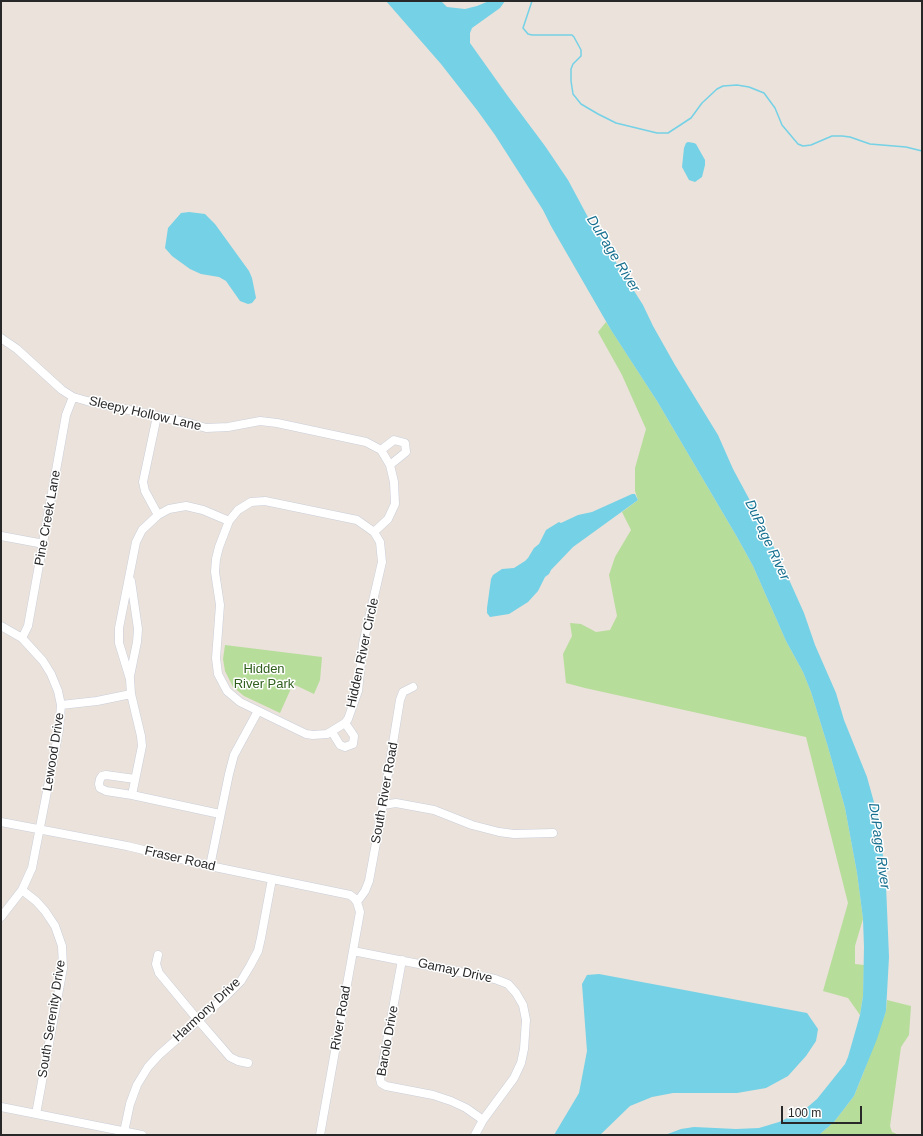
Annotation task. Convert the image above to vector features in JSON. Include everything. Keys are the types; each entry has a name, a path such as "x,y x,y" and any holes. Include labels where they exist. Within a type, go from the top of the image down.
{"street":[{"name":"Sleepy Hollow Lane","path":"1,338 17,349 62,390 73,397 87,402 157,416 206,428 228,427 260,422 277,423 366,442 381,450"},
{"name":"Pine Creek Lane","path":"22,638 28,626 44,544 66,415 73,397"},
{"path":"157,416 143,482 145,490 158,515"},
{"path":"374,532 388,519 395,504 394,482 390,465 381,450 394,440 405,443 406,452 390,465"},
{"name":"Hidden River Circle","path":"265,501 357,520 374,532 380,542 382,562 363,644 358,691 352,710 345,723 332,732 323,735 306,734 240,702 227,691 218,674 216,658 220,604 215,572 216,559 229,521 238,510 251,502 265,501"},
{"path":"132,795 142,746 131,694 130,679 120,643 119,628 136,542 142,530 158,515 169,509 186,506 203,510 229,521"},
{"path":"1,536 44,544"},
{"path":"130,576 138,629 130,679"},
{"name":"Lewood Drive","path":"1,626 22,638 43,661 51,674 58,691 61,705 59,730 32,868 22,890 1,917"},
{"name":"South River Road","path":"357,902 365,891 369,881 400,700 403,692 413,687"},
{"path":"61,705 97,701 131,694"},
{"path":"210,866 220,814 234,755 258,711"},
{"path":"332,732 340,745 345,747 353,744 354,736 345,723"},
{"path":"135,780 106,775 100,779 99,784 100,788 106,791 132,795 220,814"},
{"path":"383,805 396,803 434,810 472,825 499,832 514,834 553,833"},
{"name":"Fraser Road","path":"1,822 127,846 210,866 350,895 357,902"},
{"name":"Harmony Drive","path":"124,1132 130,1104 137,1085 148,1067 241,981 250,966 259,944 272,879"},
{"name":"South Serenity Drive","path":"22,890 36,901 45,911 55,926 62,946 63,968 36,1114"},
{"name":"River Road","path":"320,1135 360,912 357,902"},
{"name":"Gamay Drive","path":"352,951 495,979 508,984 516,993 523,1005 526,1020 524,1049 520,1063 514,1078 483,1120 475,1135"},
{"path":"158,956 156,964 159,973 198,1020 230,1057 238,1061 248,1063"},
{"name":"Barolo Drive","path":"402,960 380,1078 381,1083 386,1086 433,1095 450,1101 466,1108 483,1120"},
{"path":"1,1107 142,1135"}],"green space":[{"path":"606,322 657,401 737,537 753,566 786,641 803,672 811,692 845,808 857,873 863,919 855,946 855,964 864,965 863,996 860,1015 848,998 823,991 848,903 806,737 566,683 563,654 572,636 570,623 581,624 596,632 610,630 617,616 609,575 615,557 631,530 622,512 638,500 635,491 635,468 646,429 622,375 598,332"},
{"name":"Hidden River Park","path":"225,645 322,657 320,680 314,694 293,684 280,713 244,696 233,687 225,671 223,659"},
{"path":"887,1000 911,1006 909,1035 901,1047 890,1126 892,1132 899,1135 819,1135 834,1122 854,1096 886,1011"}],"water":[{"name":"DuPage River","path":"386,1 441,1 447,7 465,9 489,1 505,1 500,8 472,28 470,33 470,43 568,180 590,221 643,305 675,365 718,435 733,469 782,564 804,613 815,645 836,693 844,720 867,777 880,828 886,885 889,957 886,1011 877,1039 854,1096 834,1122 819,1135 665,1135 681,1129 694,1127 736,1129 759,1128 779,1122 803,1111 817,1099 845,1064 848,1057 860,1015 863,996 863,919 857,873 845,808 811,692 803,672 786,641 753,566 737,537 657,401 611,330 543,210 495,135 477,110 441,64"},
{"path":"688,142 696,144 705,160 702,177 695,182 689,180 682,167 684,148"},
{"path":"189,212 205,214 215,224 249,271 256,298 252,303 248,304 240,301 226,281 219,277 201,274 190,269 172,256 165,248 168,228 181,213"},
{"path":"635,494 638,500 573,547 545,577 538,591 528,602 509,614 490,617 487,613 487,608 491,579 493,575 502,569 514,568 525,561 534,548 539,544 546,530 559,522 561,523 578,515 592,512"},
{"path":"599,974 807,1013 818,1029 816,1041 806,1056 788,1076 766,1088 737,1093 673,1093 652,1097 630,1106 600,1135 554,1135 579,1093 587,1051 582,984 587,975"}],"waterway":[{"path":"532,1 523,28 528,34 532,35 572,35 574,37 581,50 581,56 573,64 571,69 573,94 581,104 616,123 657,133 668,133 691,118 702,103 717,89 723,86 737,85 749,87 764,93 775,108 782,125 798,144 803,146 811,145 832,136 842,136 850,137 870,144 906,147 922,151"}]}
